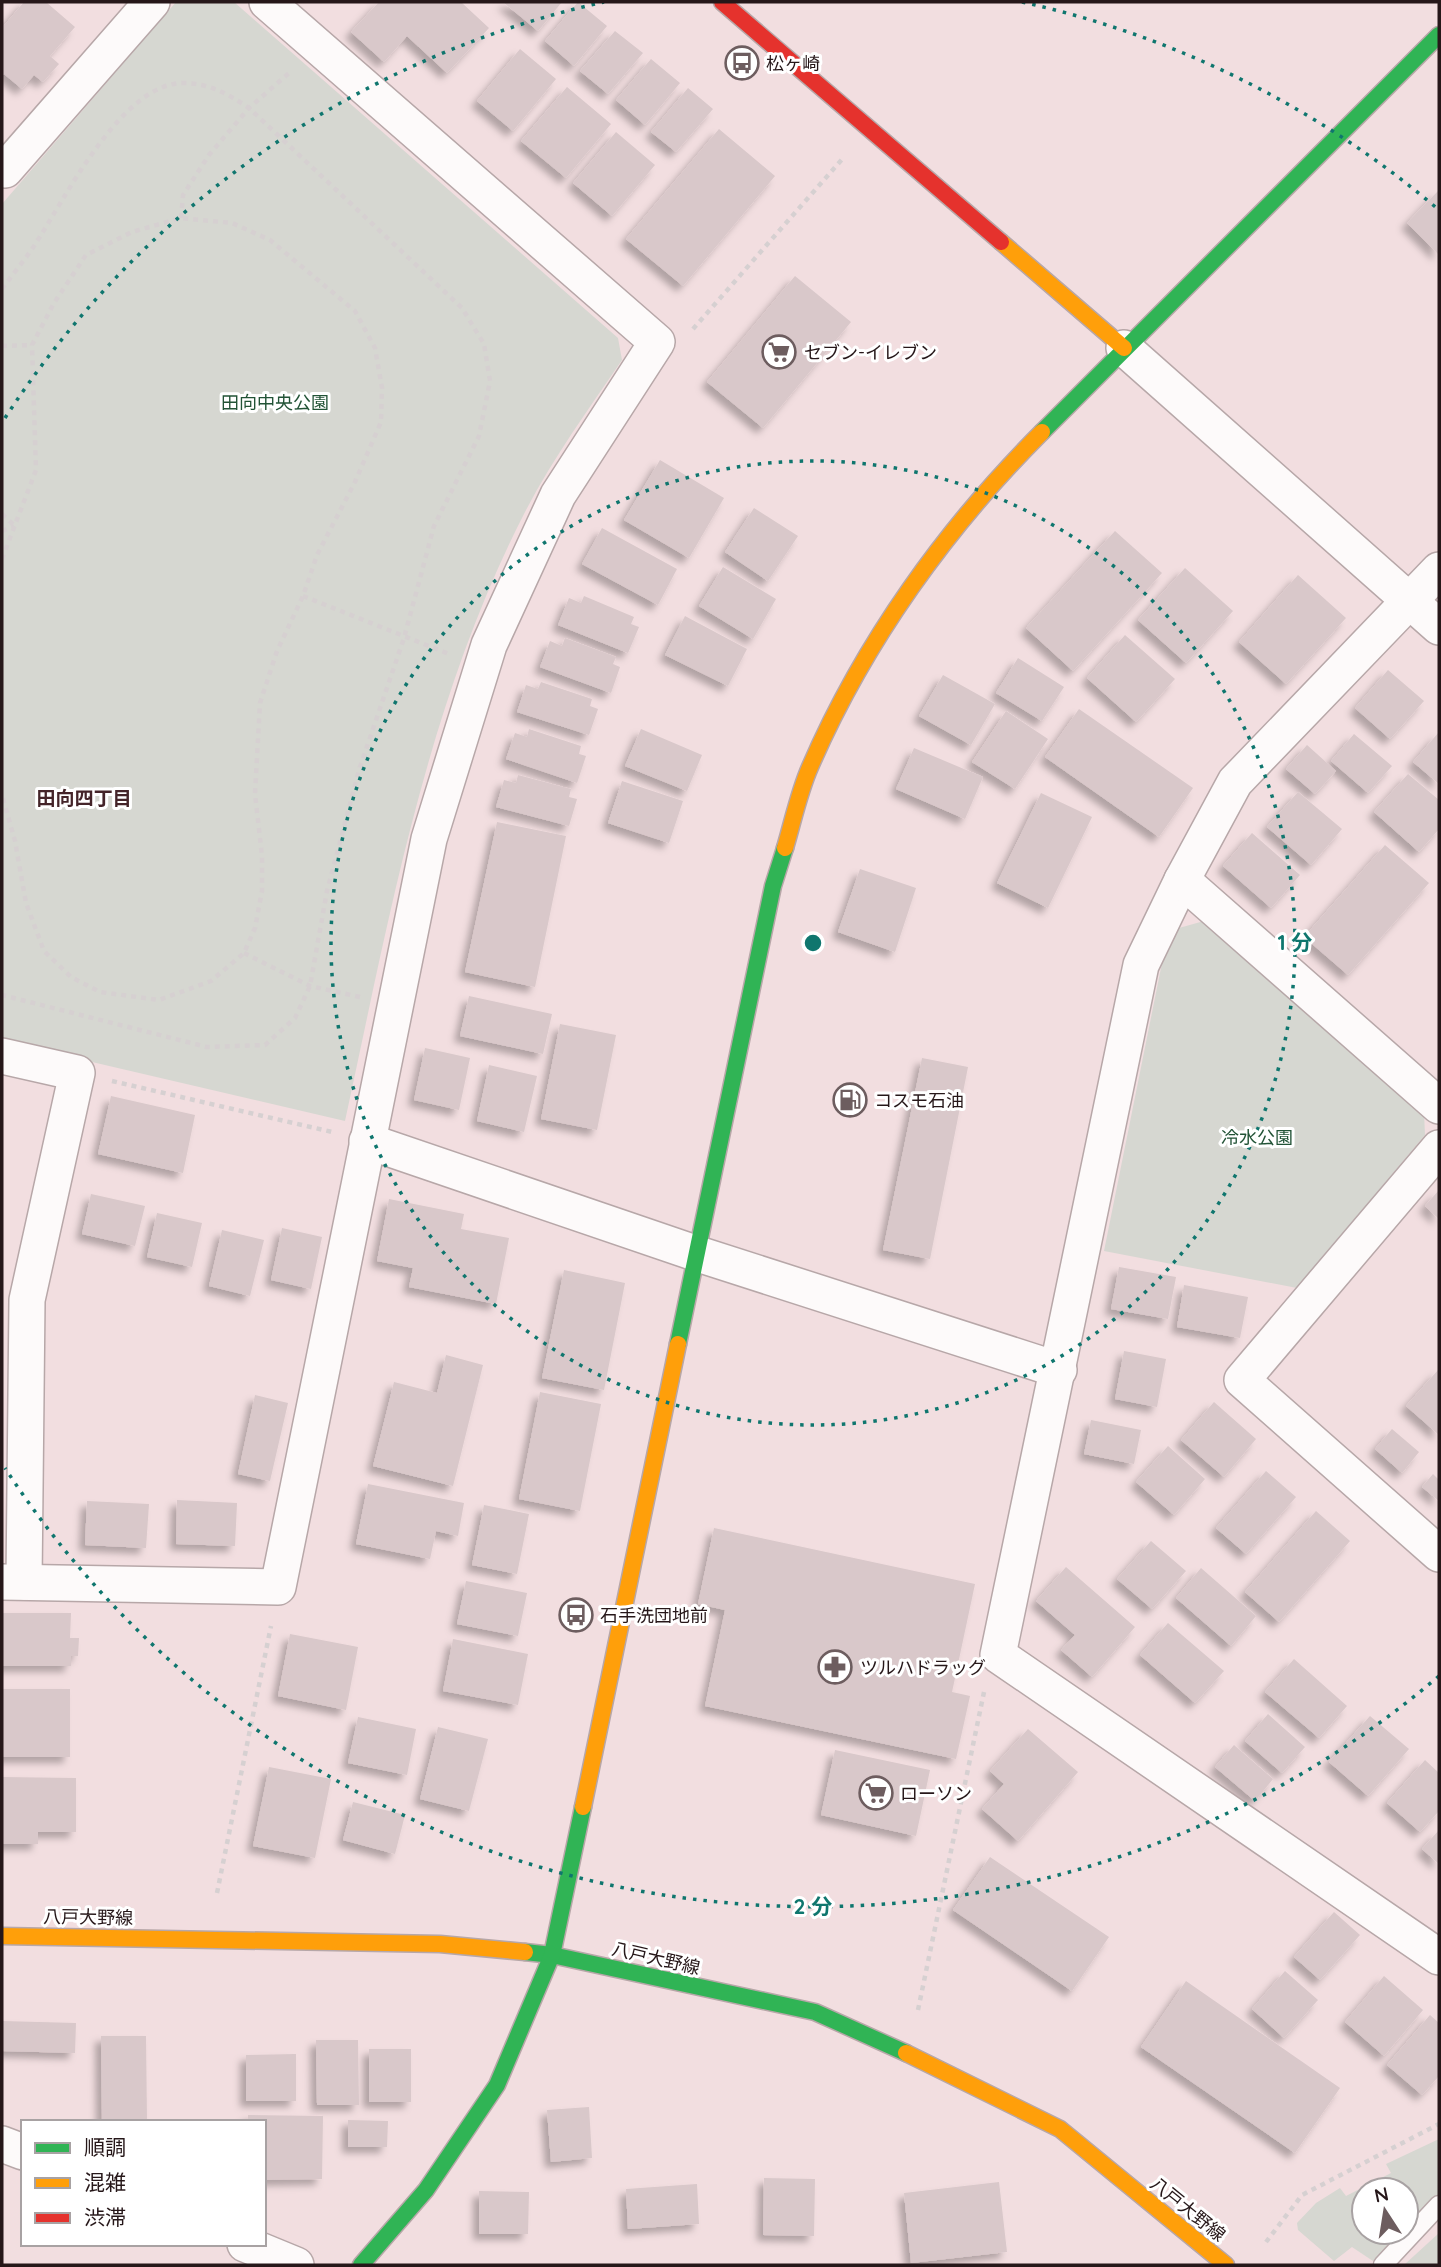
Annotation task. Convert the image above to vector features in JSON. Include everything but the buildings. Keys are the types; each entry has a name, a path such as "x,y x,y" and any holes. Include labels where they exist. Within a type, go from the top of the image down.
{"street":[{"path":"3,171 152,2"},
{"path":"2,1056 77,1073 27,1300 13,1582 278,1587 429,839 489,645 558,495 657,342 267,2"},
{"path":"722,2 1124,348 1439,627"},
{"path":"361,2265 426,2190 498,2085 552,1955 773,886 809,768 863,663 930,558 1020,454 1439,35"},
{"path":"1439,570 1235,782 1182,880 1141,965 998,1655 1439,1958"},
{"path":"1182,880 1439,1106"},
{"path":"367,1141 695,1253 1059,1370"},
{"path":"1439,1148 1242,1380 1439,1554"},
{"name":"八戸大野線","path":"2,1936 410,1942 552,1955 815,2012 909,2054 1060,2129 1226,2265"},
{"path":"2,2144 21,2151"},
{"path":"250,2246 296,2265"}],"lane":[{"path":"1383,2265 1439,2205"}],"path":[{"path":"181,218 183,195 209,155 249,108 319,47"},
{"path":"2,289 33,249 100,141 127,112 152,93 183,83 220,89 249,108 462,308 484,344 490,381 479,436 434,526 404,638 359,769 327,891 310,986 295,1018 265,1045 206,1047 2,995"},
{"path":"657,342 680,344 844,157"},
{"path":"2,559 36,470 32,345 54,303 86,255 132,232 181,218 232,223 270,240 355,311 375,348 382,388 381,422 355,482 317,555 303,596 277,651 260,703 255,794 262,856 262,891 255,928 244,953 211,981 159,1000 100,992 71,977 44,951 26,903 15,841 2,795"},
{"path":"2,346 32,345"},
{"path":"2,514 15,526"},
{"path":"2,531 15,526"},
{"path":"303,596 482,667"},
{"path":"244,953 310,986 395,1005"},
{"path":"77,1073 367,1141"},
{"path":"217,1893 278,1587"},
{"path":"918,2010 989,1672 998,1655"},
{"path":"1266,2242 1302,2195 1439,2124"}],"green space":[{"name":"田向中央公園","path":"176,2 234,2 618,338 622,360 559,453 525,512 491,585 462,659 415,810 345,1121 2,1041 2,204"},
{"name":"冷水公園","path":"1204,921 1424,1112 1425,1135 1297,1288 1104,1251 1164,953 1179,928"},
{"path":"1439,2139 1439,2195 1420,2214 1420,2176 1385,2176 1391,2173 1386,2164"},
{"path":"1340,2188 1346,2196 1350,2194 1350,2246 1388,2246 1373,2261 1352,2247 1334,2261 1298,2230 1297,2223 1316,2203"},
{"path":"1439,2233 1439,2265 1404,2265"}],"traffic: fast":[{"path":"1042,432 1439,35"},
{"path":"678,1344 773,886 785,848"},
{"path":"361,2265 426,2190 497,2085 552,1955 583,1807"},
{"path":"525,1952 552,1955 815,2012 906,2053"}],"traffic: slow":[{"path":"1001,242 1124,348"},
{"path":"785,848 810,767 856,675 882,631 910,589 973,507 1042,432"},
{"path":"583,1807 678,1344"},
{"path":"2,1936 440,1944 525,1952"},
{"path":"906,2053 1060,2129 1226,2265"}],"traffic: jam":[{"path":"722,2 1001,242"}],"place":[{"name":"松ヶ崎","path":"742,63"},
{"name":"セブン-イレブン","path":"779,352"},
{"name":"コスモ石油","path":"850,1100"},
{"name":"石手洗団地前","path":"576,1615"},
{"name":"ツルハドラッグ","path":"835,1667"},
{"name":"ローソン","path":"876,1793"}],"district":[{"name":"田向四丁目","path":"84,798"}]}
